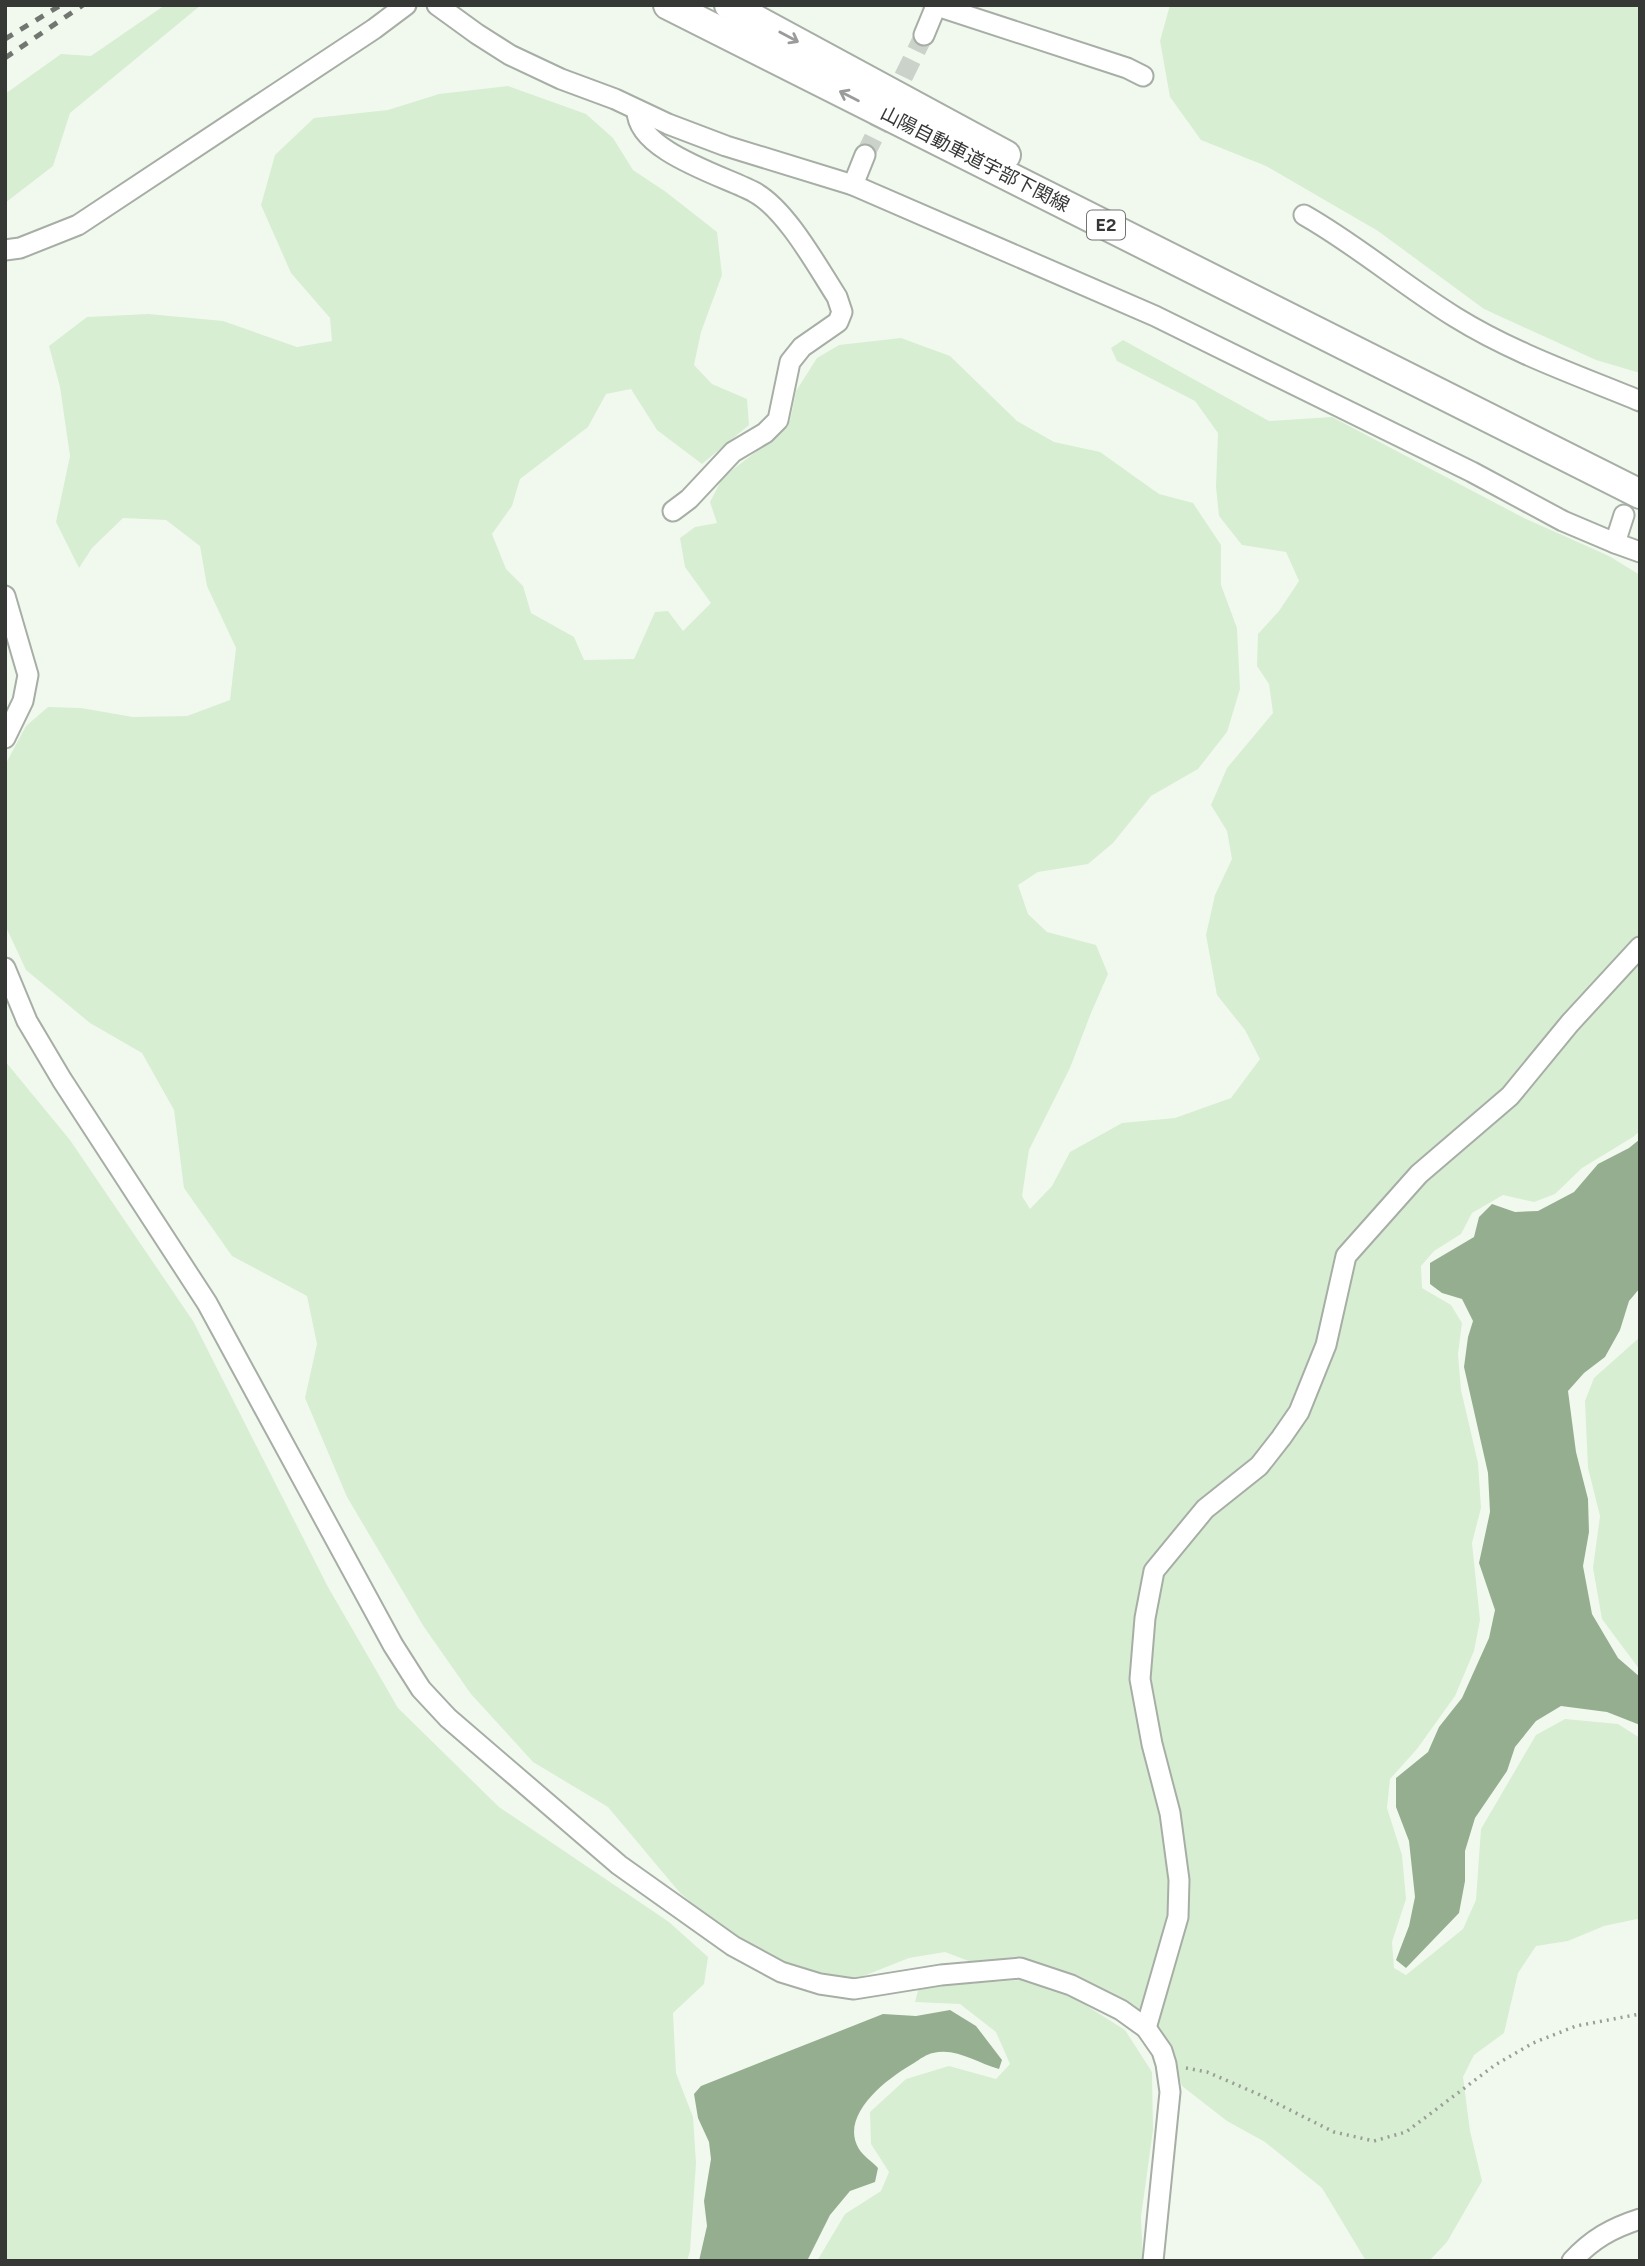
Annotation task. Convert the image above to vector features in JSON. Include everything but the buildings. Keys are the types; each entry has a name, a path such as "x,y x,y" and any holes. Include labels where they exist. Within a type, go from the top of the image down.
{"highway":[{"name":"山陽自動車道宇部下関線","path":"668,5 1545,445"},
{"name":"山陽自動車道宇部下関線","path":"729,5 1545,445 1632,505"}],"street":[{"path":"5,250 20,248 78,225 374,29 406,5"},
{"path":"437,5 510,55 561,79 726,146 853,185 1155,316 1435,454 1563,521 1640,552"},
{"path":"925,35 935,6 1127,68 1143,76"},
{"path":"637,110 644,132 652,140 684,159 757,193 777,208 837,297 842,312 838,322 802,347 790,362 778,420 765,433 733,452 689,499 673,511"},
{"path":"853,185 865,155"},
{"path":"1304,215 1340,236 1455,317 1509,347 1640,401"},
{"path":"1615,543 1632,505"},
{"path":"5,596 28,675 23,701 5,738"},
{"path":"1146,2028 1178,1917 1179,1880 1170,1814 1152,1744 1140,1679 1145,1618 1154,1571 1205,1509 1259,1466 1299,1412 1326,1345 1346,1256 1419,1174 1510,1096 1570,1023 1640,947"},
{"path":"5,968 27,1021 62,1080 207,1303 393,1645 421,1689 448,1718 619,1865 733,1946 781,1972 820,1984 855,1989 941,1975 1020,1968 1071,1985 1121,2010 1146,2028 1162,2051 1170,2092 1153,2261"},
{"path":"1572,2261 1587,2244 1613,2228 1640,2219"}],"path":[{"path":"1166,2064 1207,2072 1334,2132 1374,2141 1406,2132 1495,2065 1533,2043 1576,2026 1640,2014"}],"shaded area":[{"path":"165,5 201,5 70,113 53,166 5,203 5,94 61,54 91,56"},
{"path":"1170,5 1640,5 1640,373 1596,360 1484,309 1378,231 1266,166 1201,140 1170,97 1160,41"},
{"path":"508,86 586,114 613,138 633,170 717,232 722,275 701,332 694,365 712,384 747,399 749,425 702,464 657,430 631,389 606,394 588,427 520,479 512,506 492,534 506,569 523,586 531,613 574,637 584,660 634,659 655,612 668,611 683,631 711,603 685,567 680,538 695,527 717,523 710,502 723,477 765,445 790,421 796,391 817,358 839,345 901,338 950,356 1017,421 1054,442 1100,452 1159,494 1193,503 1221,545 1221,585 1237,628 1240,689 1227,732 1198,769 1151,796 1113,843 1088,864 1038,872 1018,885 1028,914 1047,932 1096,945 1108,974 1070,1068 1029,1150 1022,1196 1030,1209 1052,1186 1070,1152 1122,1123 1175,1118 1231,1098 1260,1059 1245,1030 1217,995 1206,935 1215,895 1232,859 1227,831 1211,805 1227,768 1273,713 1269,684 1257,666 1258,634 1279,611 1299,581 1286,552 1242,545 1219,516 1216,487 1218,433 1195,401 1117,361 1111,348 1123,340 1269,421 1332,417 1524,518 1609,556 1640,575 1640,1131 1582,1168 1555,1194 1534,1202 1503,1195 1472,1213 1461,1234 1434,1251 1421,1266 1422,1288 1451,1305 1462,1323 1458,1354 1461,1390 1478,1463 1481,1508 1472,1543 1480,1620 1474,1651 1455,1696 1417,1749 1390,1779 1387,1808 1402,1855 1406,1899 1392,1942 1394,1968 1406,1975 1463,1929 1476,1900 1481,1829 1536,1735 1565,1719 1618,1724 1640,1738 1640,1921 1637,1919 1604,1926 1568,1941 1536,1946 1518,1973 1504,2033 1474,2055 1463,2077 1470,2131 1482,2181 1447,2242 1429,2261 1366,2261 1322,2188 1265,2142 1227,2121 1182,2086 1168,2044 1112,2001 1062,1971 1013,1960 979,1965 945,1952 909,1958 851,1981 798,1974 755,1956 680,1893 608,1807 533,1762 471,1694 424,1627 347,1497 305,1398 317,1344 307,1296 232,1256 184,1188 174,1110 142,1053 90,1023 26,970 5,925 5,765 26,726 48,707 81,708 133,717 187,716 230,700 236,648 207,586 200,546 166,520 123,518 92,548 79,568 56,522 70,456 60,387 49,346 87,317 148,314 223,321 297,347 332,341 330,318 291,273 261,205 275,155 314,118 388,110 439,94"},
{"path":"5,1061 70,1140 193,1321 328,1587 398,1708 499,1807 669,1922 708,1957 704,1984 673,2013 676,2073 693,2117 696,2163 687,2261 5,2261"},
{"path":"1640,1139 1640,1288 1629,1301 1620,1330 1605,1357 1584,1373 1568,1391 1576,1452 1588,1499 1589,1532 1583,1566 1592,1614 1618,1658 1640,1677 1640,1725 1607,1712 1561,1706 1536,1721 1515,1747 1507,1771 1475,1818 1465,1851 1465,1881 1459,1913 1406,1968 1396,1960 1409,1926 1415,1897 1409,1841 1396,1807 1396,1778 1428,1752 1439,1727 1462,1698 1489,1638 1495,1610 1479,1563 1490,1512 1488,1473 1464,1367 1473,1321 1462,1299 1442,1293 1430,1284 1430,1263 1474,1237 1479,1217 1492,1204 1515,1212 1538,1211 1574,1192 1598,1164 1629,1148"},
{"path":"1640,1337 1640,1670 1602,1619 1593,1568 1600,1516 1588,1468 1585,1401 1594,1378"},
{"path":"1020,1980 1076,1999 1125,2030 1152,2072 1153,2130 1141,2217 1143,2261 817,2261 845,2214 881,2191 889,2172 871,2144 870,2112 906,2079 949,2066 996,2079 1010,2064 996,2032 960,2004 915,2002 919,1987"},
{"path":"950,2010 976,2026 1002,2060 999,2069 950,2052 933,2053 904,2069 880,2087 861,2111 855,2123 854,2136 861,2152 878,2168 875,2182 850,2191 830,2215 807,2261 699,2261 707,2226 704,2201 711,2159 709,2142 698,2118 694,2094 701,2086 883,2014 916,2016"}],"tunnel":[{"path":"865,155 924,35"}],"railway":[{"path":"5,39 61,5"},
{"path":"5,58 83,5"}]}
